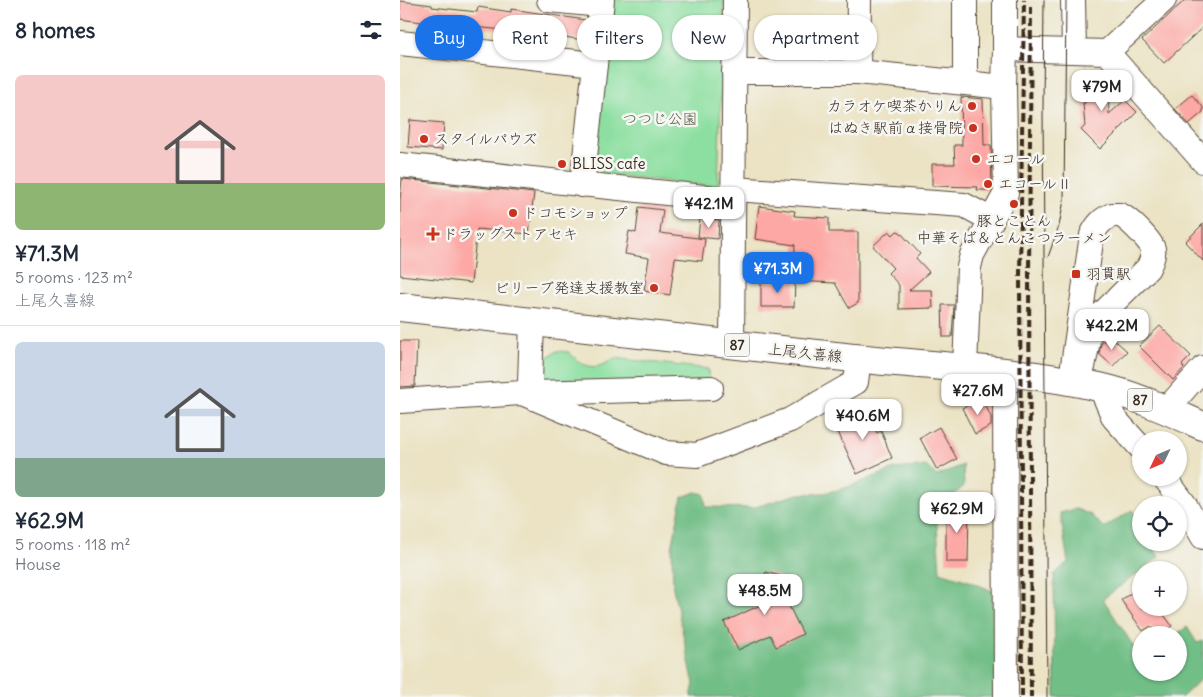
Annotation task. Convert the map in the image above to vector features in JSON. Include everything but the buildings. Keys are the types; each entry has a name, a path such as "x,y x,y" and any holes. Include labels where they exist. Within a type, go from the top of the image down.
{"main road":[{"name":"上尾久喜線","path":"400,307 860,359 965,368 1074,383 1101,388 1166,410 1203,426"}],"street":[{"path":"549,0 601,3 582,185"},
{"path":"732,344 735,0"},
{"path":"858,72 859,0"},
{"path":"965,0 965,83"},
{"path":"965,368 969,267 972,255 1006,193 1004,0"},
{"path":"1073,0 1074,51"},
{"path":"1005,49 1107,52 1164,0"},
{"path":"400,43 595,64"},
{"path":"1107,52 1203,161"},
{"path":"734,72 858,72 1004,87"},
{"path":"400,165 582,185 733,195 964,205 992,220"},
{"path":"1120,215 1129,221 1148,240 1153,249 1152,260 1148,268 1095,321 1091,328 1083,367 1074,383 1073,365 1092,235 1104,218 1120,215"},
{"path":"1088,268 1099,284 1113,295 1119,297"},
{"path":"522,393 528,388 530,382 532,322"},
{"path":"522,393 666,454 697,455 790,420 856,382 860,359"},
{"path":"1166,410 1203,368"},
{"path":"1005,373 1006,697"},
{"path":"400,401 522,393 711,388"},
{"path":"1101,388 1114,418 1132,438"},
{"path":"1171,486 1185,505 1203,537"}],"green space":[{"name":"つつじ公園","path":"611,0 724,0 724,15 672,15 672,60 722,60 718,187 603,174 595,166 605,60 662,60 662,15 610,15"},
{"path":"557,351 569,352 579,362 590,366 602,365 614,358 708,369 709,382 543,386 546,358"},
{"path":"963,465 964,486 936,510 940,572 972,582 999,594 1000,697 691,697 694,684 673,588 672,548 682,497 696,492 704,494 706,507 752,508 798,494 824,493 845,488 894,469 926,466 937,476"},
{"path":"1076,509 1091,515 1104,528 1132,510 1132,551 1156,551 1159,557 1154,561 1132,561 1132,577 1103,599 1132,644 1132,681 1187,681 1187,627 1197,643 1203,641 1203,677 1182,697 1055,697 1054,575 1068,562 1060,513"}],"tram line":[{"path":"1044,0 1047,697"},
{"path":"1048,257 1059,226 1064,200 1066,0"}],"railway":[{"path":"1022,697 1020,275 1024,0"},
{"path":"1031,7 1029,274 1031,697"}],"place":[{"name":"カラオケ喫茶かりん","path":"972,106"},
{"name":"はぬき駅前α接骨院","path":"973,128"},
{"name":"スタイルパウズ","path":"424,139"},
{"name":"エコール","path":"976,159"},
{"name":"BLISS cafe","path":"562,164"},
{"name":"エコールⅡ","path":"988,184"},
{"name":"豚とことん 中華そば＆とんこつラーメン","path":"1014,204"},
{"name":"ドコモショップ","path":"513,213"},
{"name":"ドラッグストアセキ","path":"433,234"},
{"name":"羽貫駅","path":"1076,274"},
{"name":"ビリーブ発達支援教室","path":"654,288"}]}
